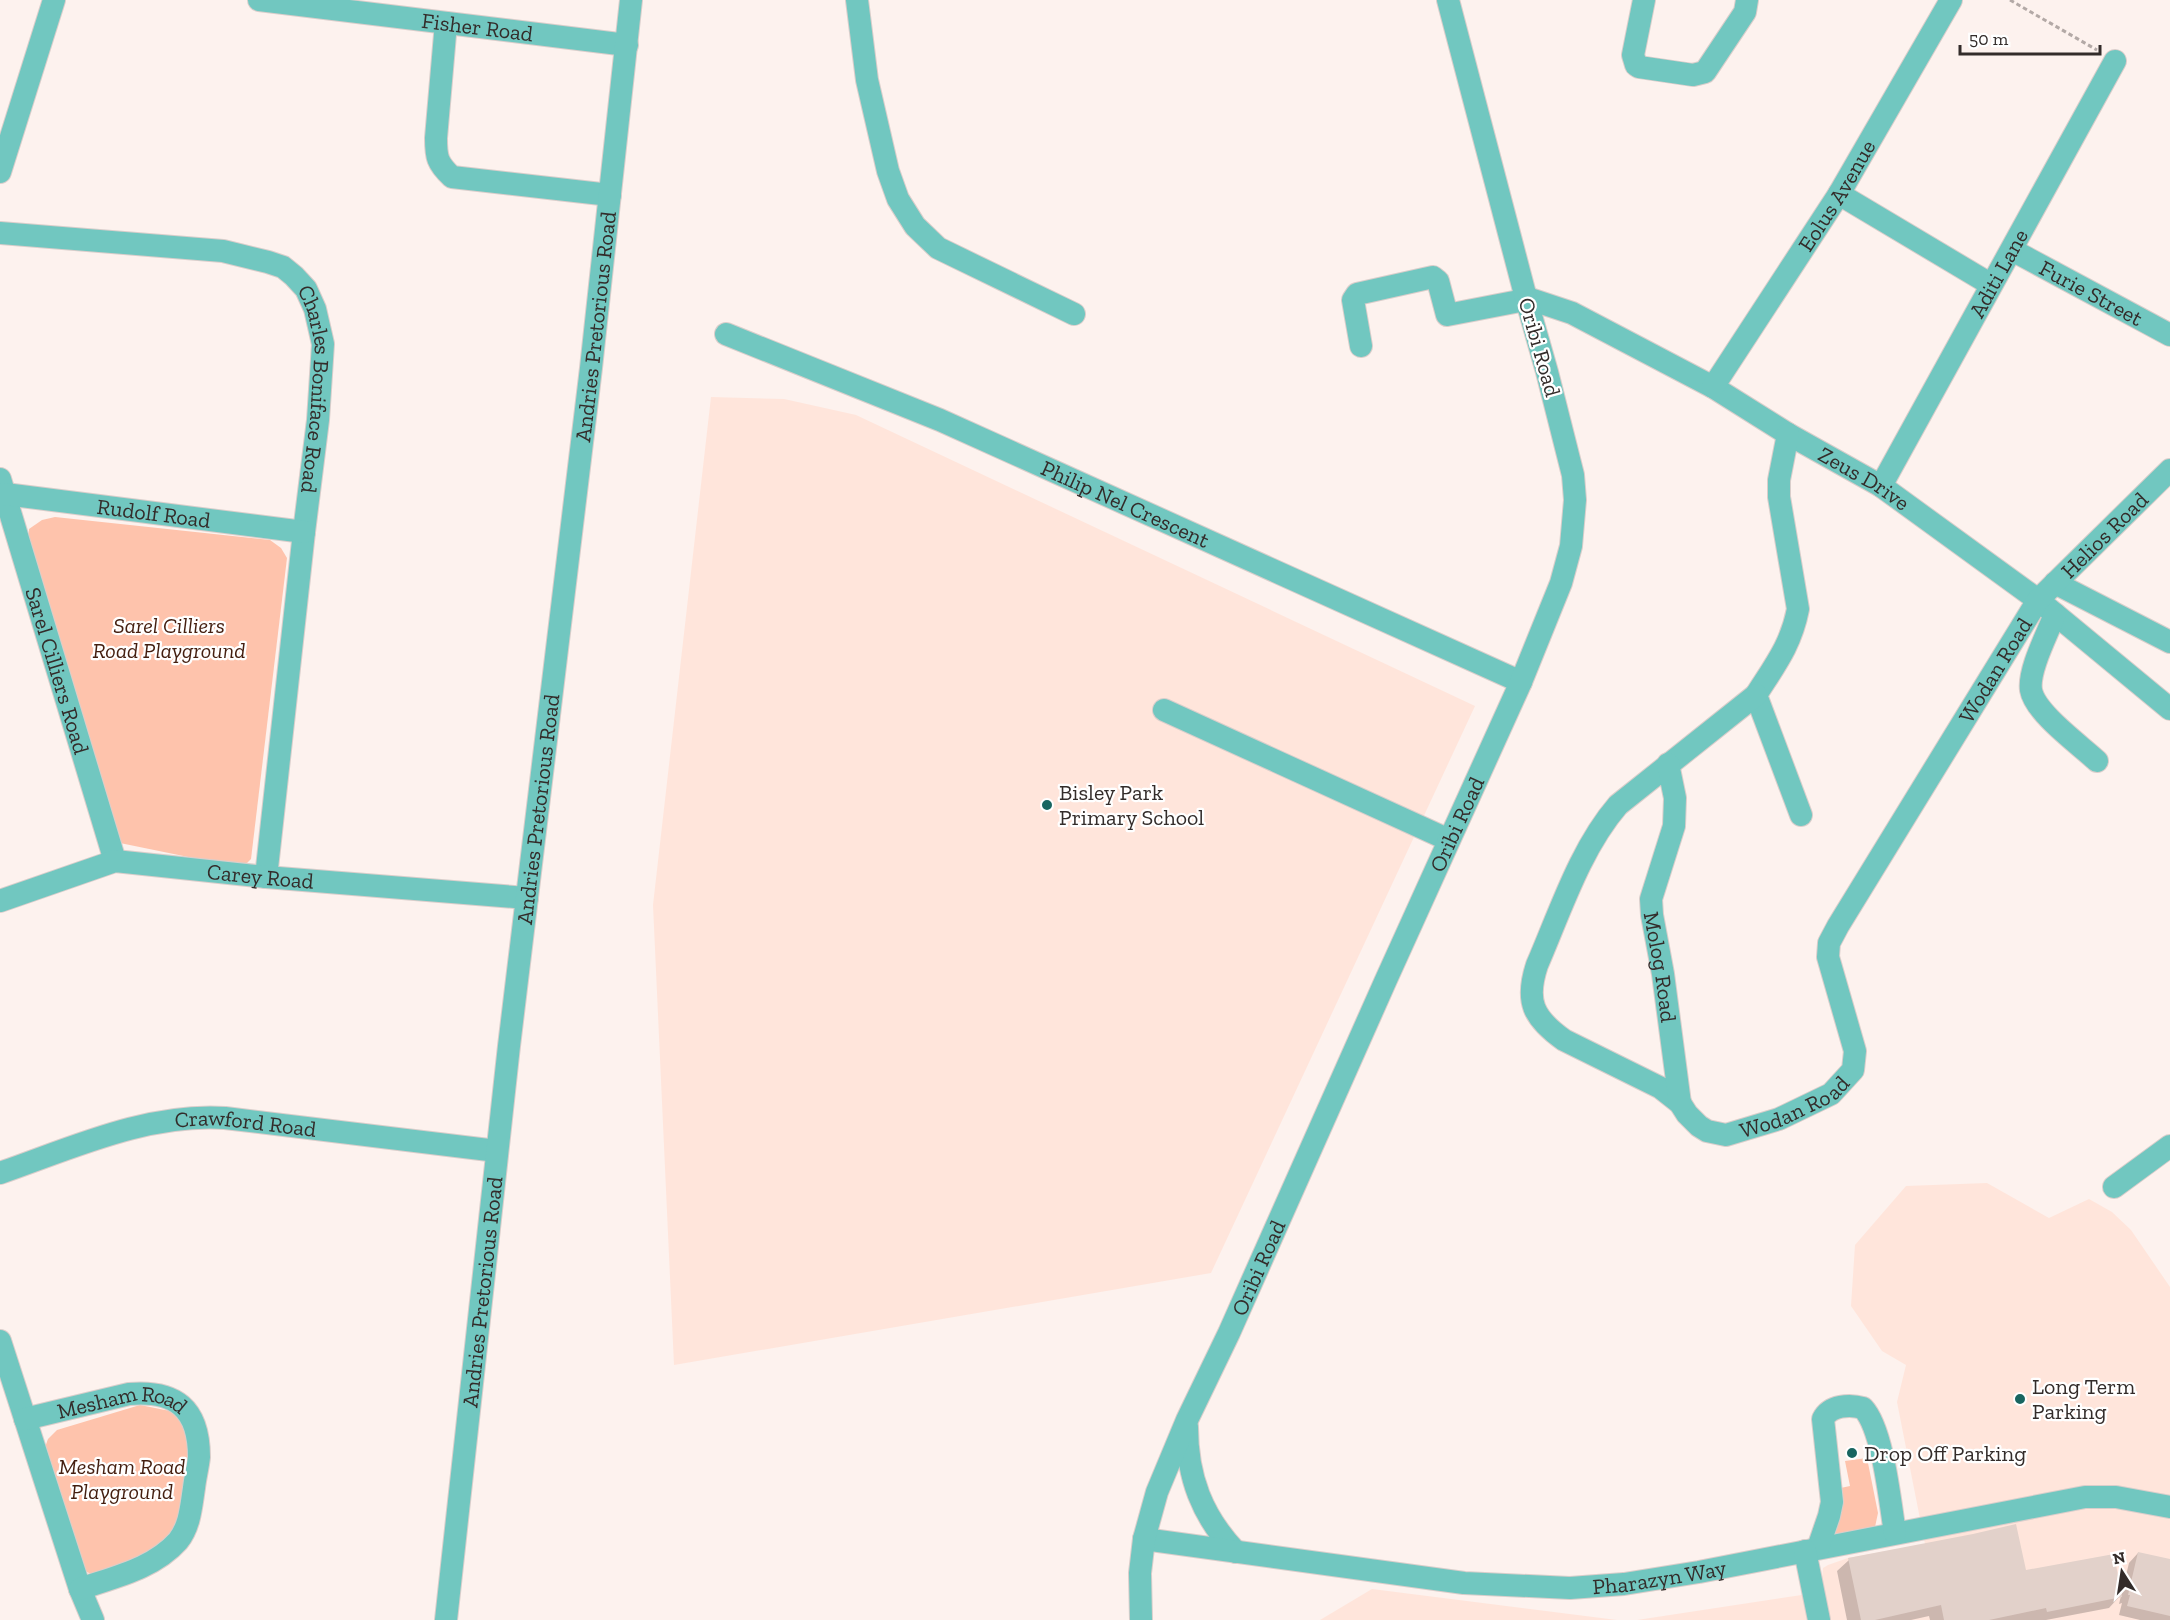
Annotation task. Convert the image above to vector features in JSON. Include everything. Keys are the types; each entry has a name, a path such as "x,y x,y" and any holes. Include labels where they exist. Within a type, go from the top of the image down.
{"street":[{"path":"0,172 54,0"},
{"name":"Fisher Road","path":"259,0 627,45"},
{"name":"Andries Pretorious Road","path":"446,1620 497,1151 631,0"},
{"path":"857,0 867,80 888,171 898,199 915,226 938,248 1074,314"},
{"name":"Oribi Road","path":"1141,1620 1140,1573 1144,1539 1157,1492 1187,1420 1229,1334 1521,681 1561,583 1571,546 1575,500 1573,475 1548,372 1526,298 1448,0"},
{"path":"1644,0 1633,55 1635,65 1693,75 1704,72 1713,63 1745,12 1747,0"},
{"name":"Eolus Avenue","path":"1713,387 1839,194 1951,0"},
{"path":"446,23 436,138 436,155 441,166 452,177 610,195"},
{"name":"Aditi Lane","path":"1881,486 1990,284 2012,250 2115,61"},
{"path":"1839,194 1990,284"},
{"name":"Charles Boniface Road","path":"0,233 223,251 283,267 306,289 315,309 322,344 318,420 266,877"},
{"name":"Furie Street","path":"2012,250 2170,335"},
{"path":"1361,345 1353,300 1357,294 1433,278 1438,282 1447,315 1526,298"},
{"name":"Zeus Drive","path":"1526,298 1572,313 1713,387 1788,434 1881,486 2047,607 2170,709"},
{"name":"Philip Nel Crescent","path":"726,334 940,420 1521,681"},
{"name":"Wodan Road","path":"1788,434 1779,480 1779,497 1798,609 1787,647 1756,695 1618,805 1592,840 1537,965 1530,994 1536,1013 1550,1030 1564,1040 1643,1078 1680,1103 1687,1114 1707,1131 1725,1135 1779,1119 1831,1094 1853,1070 1855,1051 1830,968 1829,943 1918,794 2047,607"},
{"name":"Helios Road","path":"2047,607 2055,583 2170,470"},
{"name":"Rudolf Road","path":"2,486 304,532"},
{"name":"Sarel Cilliers Road","path":"2,486 115,861"},
{"path":"2055,583 2170,642"},
{"path":"2047,607 2032,674 2031,690 2039,705 2097,761"},
{"path":"1756,695 1801,815"},
{"path":"1164,710 1449,840"},
{"name":"Molog Road","path":"1668,764 1675,798 1674,826 1651,898 1680,1103"},
{"name":"Carey Road","path":"0,901 115,861 266,877 527,898"},
{"name":"Crawford Road","path":"0,1173 110,1135 165,1120 199,1118 225,1118 497,1151"},
{"path":"2114,1187 2170,1146"},
{"path":"0,1341 80,1589 93,1620"},
{"name":"Mesham Road","path":"25,1419 129,1394 147,1393 160,1394 183,1406 192,1422 199,1457 189,1521 179,1539 165,1554 151,1563 80,1589"},
{"path":"1819,1620 1811,1549 1829,1516 1832,1502 1823,1419 1826,1414 1839,1407 1863,1408 1872,1419 1880,1448 1895,1533"},
{"path":"1187,1420 1190,1464 1200,1500 1218,1533 1236,1552"},
{"name":"Pharazyn Way","path":"1144,1539 1464,1583 1570,1588 1624,1584 1699,1572 2085,1497 2116,1497 2170,1507"}],"path":[{"path":"2010,0 2115,61"}],"shaded area":[{"name":"Bisley Park Primary School","path":"711,397 784,399 856,415 1475,706 1211,1273 674,1365 653,905"},
{"path":"1987,1183 2049,1218 2089,1199 2112,1212 2131,1230 2170,1287 2170,1620 1637,1620 1815,1593 1821,1590 1823,1568 1828,1565 1848,1558 1925,1544 1897,1402 1906,1365 1882,1351 1851,1306 1855,1245 1906,1186"},
{"path":"1372,1589 1617,1620 1320,1620"}],"green space":[{"name":"Sarel Cilliers Road Playground","path":"55,517 270,540 281,548 287,558 251,859 242,868 120,843 28,546 29,529 42,520"},
{"name":"Mesham Road Playground","path":"140,1405 175,1412 189,1427 191,1452 181,1527 159,1554 97,1577 79,1568 44,1450 48,1439 57,1430"},
{"path":"1867,1458 1878,1513 1875,1527 1833,1535 1836,1489 1850,1486 1845,1461"}],"building":[{"path":"2016,1524 2026,1570 2114,1554 2122,1597 2047,1612 2046,1608 1989,1620 1944,1620 1941,1605 1875,1620 1861,1620 1848,1558"},
{"path":"2138,1552 2170,1559 2170,1616 2127,1606"}],"place":[{"name":"Bisley Park Primary School","path":"1047,805"},
{"name":"Long Term Parking","path":"2020,1399"},
{"name":"Drop Off Parking","path":"1852,1453"}]}
